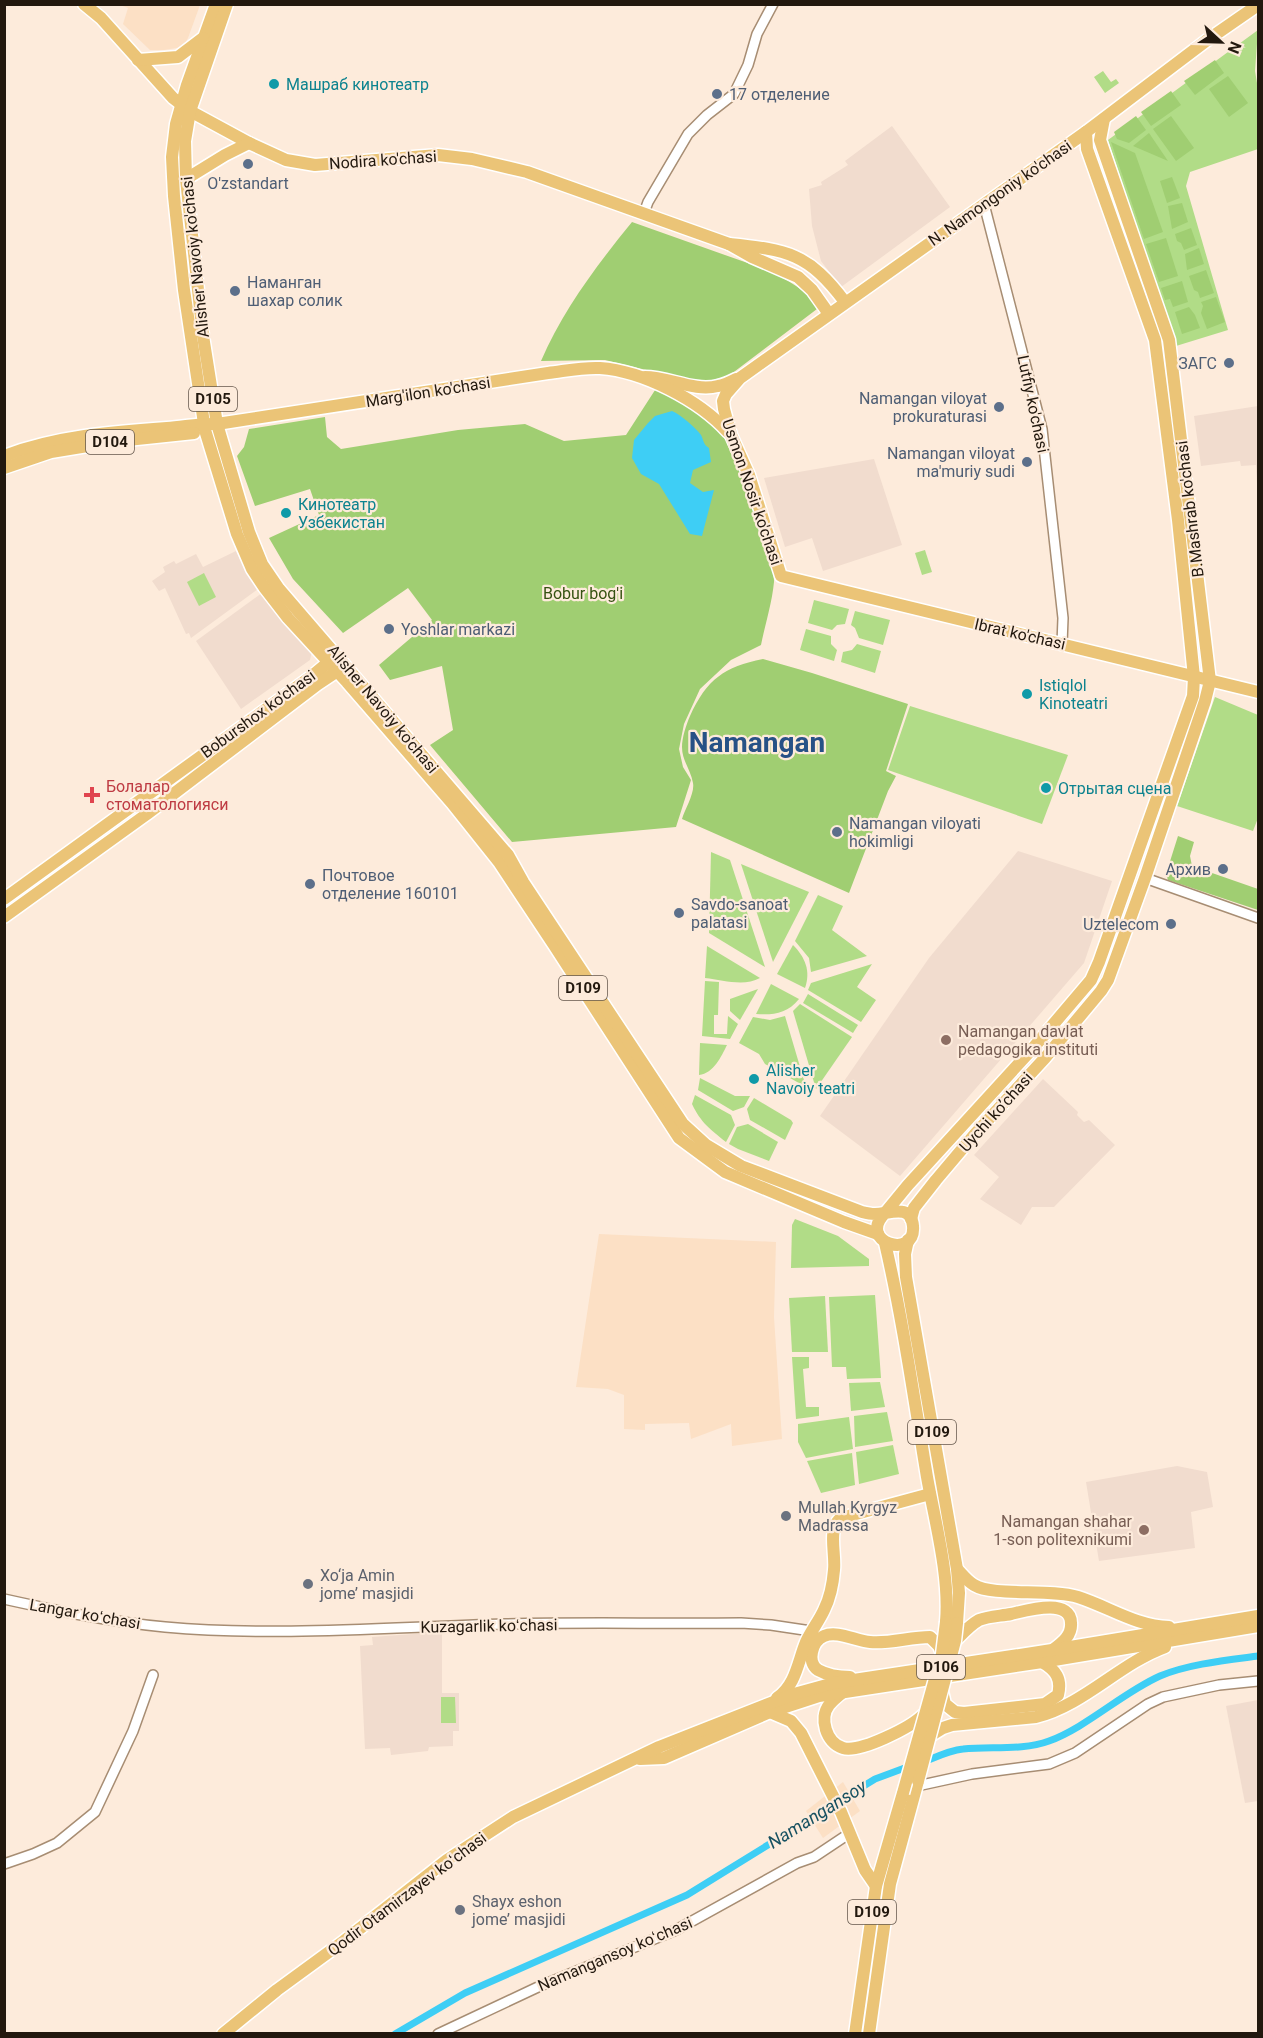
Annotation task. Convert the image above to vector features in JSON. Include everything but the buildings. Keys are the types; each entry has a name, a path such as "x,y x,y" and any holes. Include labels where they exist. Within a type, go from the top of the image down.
{"main road":[{"name":"Nodira ko'chasi","path":"84,4 101,18 138,60 185,107 249,143 286,160 315,165 438,155 472,159 527,172 729,244 752,257 798,277 812,290 829,314"},
{"name":"Alisher Navoiy ko'chasi","path":"216,4 204,37 185,107 186,178 203,336 217,424 257,566 279,589 330,669 508,855 523,882 682,1124 706,1145 741,1166 869,1214 893,1210 902,1211 910,1217"},
{"name":"Alisher Navoiy ko'chasi","path":"185,107 227,4"},
{"name":"N. Namongoniy ko'chasi","path":"740,378 1086,132 1206,41 1258,5"},
{"path":"138,60 178,57 204,37"},
{"name":"D105","path":"185,107 176,124 172,157 174,196 204,427 237,534 257,566 264,587 318,651 320,658 330,669"},
{"path":"1086,132 1100,140 1104,119"},
{"name":"B.Mashrab ko'chasi","path":"1086,132 1087,150 1155,340 1178,520 1194,677 1193,696 1131,873"},
{"name":"B.Mashrab ko'chasi","path":"1100,140 1169,340 1210,681 1145,878"},
{"path":"186,178 249,143"},
{"name":"Nodira ko'chasi","path":"729,244 776,250 799,257 820,272 845,302"},
{"name":"Marg'ilon ko'chasi","path":"217,424 560,371 599,368 640,376"},
{"path":"640,376 658,377 695,386 717,386 740,378"},
{"path":"640,376 689,399 712,415 731,435"},
{"name":"Usmon Nosir ko'chasi","path":"740,378 723,401 731,435 749,475 781,576"},
{"path":"689,399 698,398 701,394 695,386"},
{"name":"D104","path":"4,468 51,452 118,441 179,436 217,424"},
{"name":"D104","path":"4,456 27,447 101,433 204,427"},
{"name":"Ibrat ko'chasi","path":"781,576 1258,693"},
{"path":"4,917 163,801 330,669"},
{"name":"D109","path":"330,669 347,682 452,803 499,862 679,1138 725,1172 882,1238 893,1246 906,1242"},
{"name":"Boburshox ko'chasi","path":"4,899 330,669"},
{"path":"1131,873 1145,878"},
{"name":"Uychi ko’chasi","path":"885,1213 1018,1065 1090,980 1099,962 1131,873"},
{"name":"Uychi ko’chasi","path":"952,1622 959,1605 957,1569 905,1267 906,1242 912,1235 913,1227 910,1217 922,1197 974,1135 1046,1058 1101,991 1108,980 1145,878"},
{"path":"908,1185 909,1195 913,1198 922,1197"},
{"path":"852,1208 870,1208 894,1202"},
{"path":"847,1223 856,1221 857,1216 852,1208"},
{"path":"882,1238 879,1222 885,1213"},
{"path":"847,1223 874,1241 891,1270"},
{"name":"D109","path":"855,2034 876,1886 918,1784 955,1641 891,1270 882,1238"},
{"path":"891,1270 896,1261 905,1267"},
{"path":"876,1886 865,1870 842,1812 796,1726 766,1709 783,1694 791,1682 812,1631 824,1610 834,1565 836,1521 930,1494"},
{"path":"957,1569 974,1585 987,1589 1056,1592 1078,1597 1132,1620 1192,1632"},
{"path":"955,1641 965,1630 980,1620 1045,1607 1059,1608 1067,1612 1072,1624 1065,1640 1052,1650"},
{"name":"D106","path":"766,1709 844,1691 1042,1662 1192,1632 1258,1616"},
{"name":"D109","path":"869,2034 903,1793 952,1622"},
{"name":"D106","path":"766,1709 794,1694 860,1678 1052,1650 1258,1626"},
{"path":"930,1736 952,1725 1048,1714 1147,1654 1192,1632"},
{"path":"860,1678 824,1673 815,1668 811,1659 814,1645 824,1636 834,1634 874,1643 930,1637 939,1646 942,1654"},
{"path":"942,1691 945,1704 959,1713 1046,1704 1058,1695 1060,1682 1057,1673 1042,1662"},
{"path":"844,1691 828,1706 825,1728 838,1746 844,1748 853,1749 900,1731 924,1714"},
{"name":"Qodir Otamirzayev koʻchasi","path":"223,2034 447,1860 513,1817 583,1782 636,1760 664,1758 766,1709"}],"street":[{"path":"644,213 688,134 729,98 738,87 748,66 757,34 772,4"},
{"name":"Lutfiy ko'chasi","path":"984,204 1042,429 1063,618 1062,644"},
{"path":"1145,878 1258,918"},
{"name":"Langar koʻchasi","path":"4,1599 94,1618 165,1627"},
{"name":"Kuzagarlik koʻchasi","path":"165,1627 271,1631 508,1624 741,1623 812,1631"},
{"path":"4,1864 57,1843 94,1812 133,1731 153,1675"},
{"path":"918,1784 1049,1764 1075,1753 1148,1704 1163,1697 1219,1685 1258,1681"},
{"name":"Namangansoy koʻchasi","path":"438,2034 538,1987 676,1930 797,1863 814,1857 850,1833"}],"shaded area":[{"path":"120,5 200,5 183,47 150,50 123,24 128,8"},
{"path":"892,126 950,207 841,287 821,261 812,226 809,189 822,185 821,182 848,165 845,161"},
{"path":"1258,406 1258,504 1256,465 1241,466 1240,461 1201,466 1194,416"},
{"path":"874,459 902,545 823,571 812,538 785,547 764,478"},
{"path":"236,551 258,589 191,638 189,633 186,634 165,588 159,591 152,581 165,572 163,567 174,561 176,564 196,554 203,567"},
{"path":"262,593 312,651 310,660 241,709 196,641"},
{"name":"Namangan davlat pedagogika instituti","path":"1018,851 1112,881 1084,963 900,1176 820,1116 929,958"},
{"path":"1043,1079 1078,1112 1077,1115 1084,1122 1089,1120 1115,1145 1054,1207 1032,1207 1021,1225 980,1199 999,1177 974,1155"},
{"path":"599,1234 776,1242 774,1317 782,1439 732,1446 731,1424 691,1439 689,1423 645,1424 645,1430 624,1429 624,1395 608,1389 576,1387"},
{"name":"Namangan shahar 1-son politexnikumi","path":"1177,1466 1207,1472 1213,1507 1191,1512 1195,1548 1099,1561 1086,1482"},
{"path":"442,1632 442,1693 459,1693 459,1731 453,1731 453,1746 429,1747 428,1751 391,1755 390,1748 365,1749 360,1646 373,1645 372,1637"},
{"path":"1258,1700 1258,1801 1245,1803 1226,1706"},
{"path":"843,1782 860,1811 823,1838 806,1811"}],"green space":[{"path":"1258,30 1255,71 1258,89 1258,149 1190,172 1186,186 1228,330 1176,346 1108,140"},
{"path":"1215,60 1224,73 1195,95 1184,81"},
{"path":"1103,71 1111,82 1116,79 1119,83 1105,93 1094,77"},
{"path":"1228,76 1248,103 1229,117 1209,89"},
{"path":"1171,91 1181,105 1151,126 1141,112"},
{"path":"1136,116 1146,130 1129,143 1117,139 1114,132"},
{"path":"1171,116 1194,148 1176,161 1153,129"},
{"path":"1149,133 1168,161 1133,146"},
{"path":"1111,142 1135,153 1163,232 1144,239"},
{"path":"1172,177 1180,198 1167,203 1160,181"},
{"path":"1182,203 1188,222 1172,229 1168,206"},
{"path":"632,222 770,271 802,291 817,309 718,384 708,385 605,360 541,361 582,288"},
{"path":"1191,228 1197,245 1184,250 1175,234"},
{"path":"1166,238 1178,276 1159,282 1146,244"},
{"path":"1199,248 1204,264 1187,270 1185,254"},
{"path":"1206,270 1214,293 1200,298 1189,276"},
{"path":"1182,281 1188,302 1173,307 1170,299 1165,300 1161,288"},
{"path":"1216,297 1225,322 1207,329 1201,313 1203,306 1201,302"},
{"path":"1189,307 1200,328 1182,334 1175,312"},
{"name":"Bobur bog'i","path":"657,387 697,409 718,427 733,455 761,529 773,570 773,590 761,645 731,660 700,689 684,724 679,749 683,767 691,780 676,827 512,842 430,745 453,730 442,666 390,680 379,665 432,620 408,588 343,633 293,579 269,538 319,515 310,489 255,506 237,456 244,447 249,429 325,417 327,437 341,449 458,430 525,424 564,441 626,435"},
{"path":"925,550 932,572 922,575 915,553"},
{"path":"204,573 216,597 199,606 187,582"},
{"path":"814,600 849,609 845,624 837,625 832,630 808,623"},
{"path":"855,611 890,620 883,645 859,638 855,628 851,625"},
{"path":"806,629 831,636 831,644 837,650 834,661 800,650"},
{"path":"857,644 881,651 875,673 841,662 843,652 852,650"},
{"path":"763,659 908,704 886,771 896,776 888,791 849,893 682,819 693,787 692,778 683,757 682,743 687,723 696,703 710,684 727,671"},
{"path":"1215,697 1258,715 1258,818 1253,831 1177,806"},
{"path":"910,706 1068,755 1042,824 888,770"},
{"path":"1178,836 1194,842 1190,856 1192,866 1258,889 1258,910 1168,880 1166,874"},
{"path":"711,852 730,860 765,967 709,933"},
{"path":"741,864 809,892 773,962"},
{"path":"818,895 843,906 832,930 867,956 811,972 809,958 795,941"},
{"path":"793,945 801,954 806,965 805,988 777,974"},
{"path":"707,946 760,978 740,982 705,978"},
{"path":"872,964 857,987 876,1000 861,1022 808,990 811,983"},
{"path":"705,981 719,982 718,1015 714,1015 714,1034 727,1034 728,1016 738,1024 730,1039 702,1036"},
{"path":"771,984 799,999 785,1011 756,1014"},
{"path":"758,989 740,1020 730,1011 730,999"},
{"path":"808,994 858,1025 853,1033 803,1003"},
{"path":"800,1004 852,1037 816,1089 793,1011"},
{"path":"785,1016 806,1087 765,1064 759,1054 739,1043 753,1017 770,1020"},
{"path":"700,1043 727,1045 713,1068 699,1075"},
{"path":"700,1078 735,1096 750,1096 744,1107 733,1111 698,1090"},
{"path":"695,1095 731,1115 735,1125 726,1142 702,1121 692,1104"},
{"path":"754,1098 791,1120 793,1123 785,1140 750,1120 747,1109"},
{"path":"748,1124 778,1142 769,1161 729,1144 737,1127"},
{"path":"795,1219 838,1236 869,1259 869,1266 791,1268 792,1225"},
{"path":"875,1295 881,1378 847,1379 846,1367 832,1367 829,1297"},
{"path":"825,1296 828,1352 792,1352 789,1298"},
{"path":"792,1357 809,1357 809,1368 803,1369 806,1407 819,1407 819,1416 796,1419"},
{"path":"880,1382 885,1407 851,1411 849,1383"},
{"path":"887,1412 893,1441 855,1447 854,1416"},
{"path":"849,1417 853,1449 806,1458 798,1442 798,1424"},
{"path":"893,1445 899,1474 859,1484 856,1452"},
{"path":"852,1453 855,1485 821,1493 807,1461"},
{"path":"441,1697 455,1697 456,1723 441,1723"}],"water":[{"path":"672,411 695,428 709,448 711,462 693,470 690,483 703,492 714,490 702,536 690,534 659,484 641,474 632,458 634,440 648,423 655,416"}],"waterway":[{"name":"Namangansoy","path":"924,1762 958,1750 1017,1747 1049,1741 1077,1727 1132,1691 1160,1676 1195,1665 1258,1656"},
{"name":"Namangansoy","path":"395,2034 465,1993 687,1895 875,1779 910,1766"}],"place":[{"name":"Машраб кинотеатр","path":"274,84"},
{"name":"17 отделение","path":"717,94"},
{"name":"O'zstandart","path":"248,164"},
{"name":"Наманган шахар солик","path":"235,291"},
{"name":"ЗАГС","path":"1229,363"},
{"name":"Namangan viloyat prokuraturasi","path":"999,407"},
{"name":"Namangan viloyat ma'muriy sudi","path":"1027,462"},
{"name":"Кинотеатр Узбекистан","path":"286,513"},
{"name":"Yoshlar markazi","path":"389,629"},
{"name":"Istiqlol Kinoteatri","path":"1027,694"},
{"name":"Отрытая сцена","path":"1046,788"},
{"name":"Болалар стоматологияси","path":"92,795"},
{"name":"Namangan viloyati hokimligi","path":"837,832"},
{"name":"Архив","path":"1223,869"},
{"name":"Почтовое отделение 160101","path":"310,884"},
{"name":"Savdo-sanoat palatasi","path":"679,913"},
{"name":"Uztelecom","path":"1171,924"},
{"name":"Namangan davlat pedagogika instituti","path":"946,1040"},
{"name":"Alisher Navoiy teatri","path":"754,1079"},
{"name":"Mullah Kyrgyz Madrassa","path":"786,1516"},
{"name":"Namangan shahar 1-son politexnikumi","path":"1144,1530"},
{"name":"Xo‘ja Amin jome’ masjidi","path":"308,1584"},
{"name":"Shayx eshon jome’ masjidi","path":"460,1910"}],"district":[{"name":"Namangan","path":"757,742"}]}
